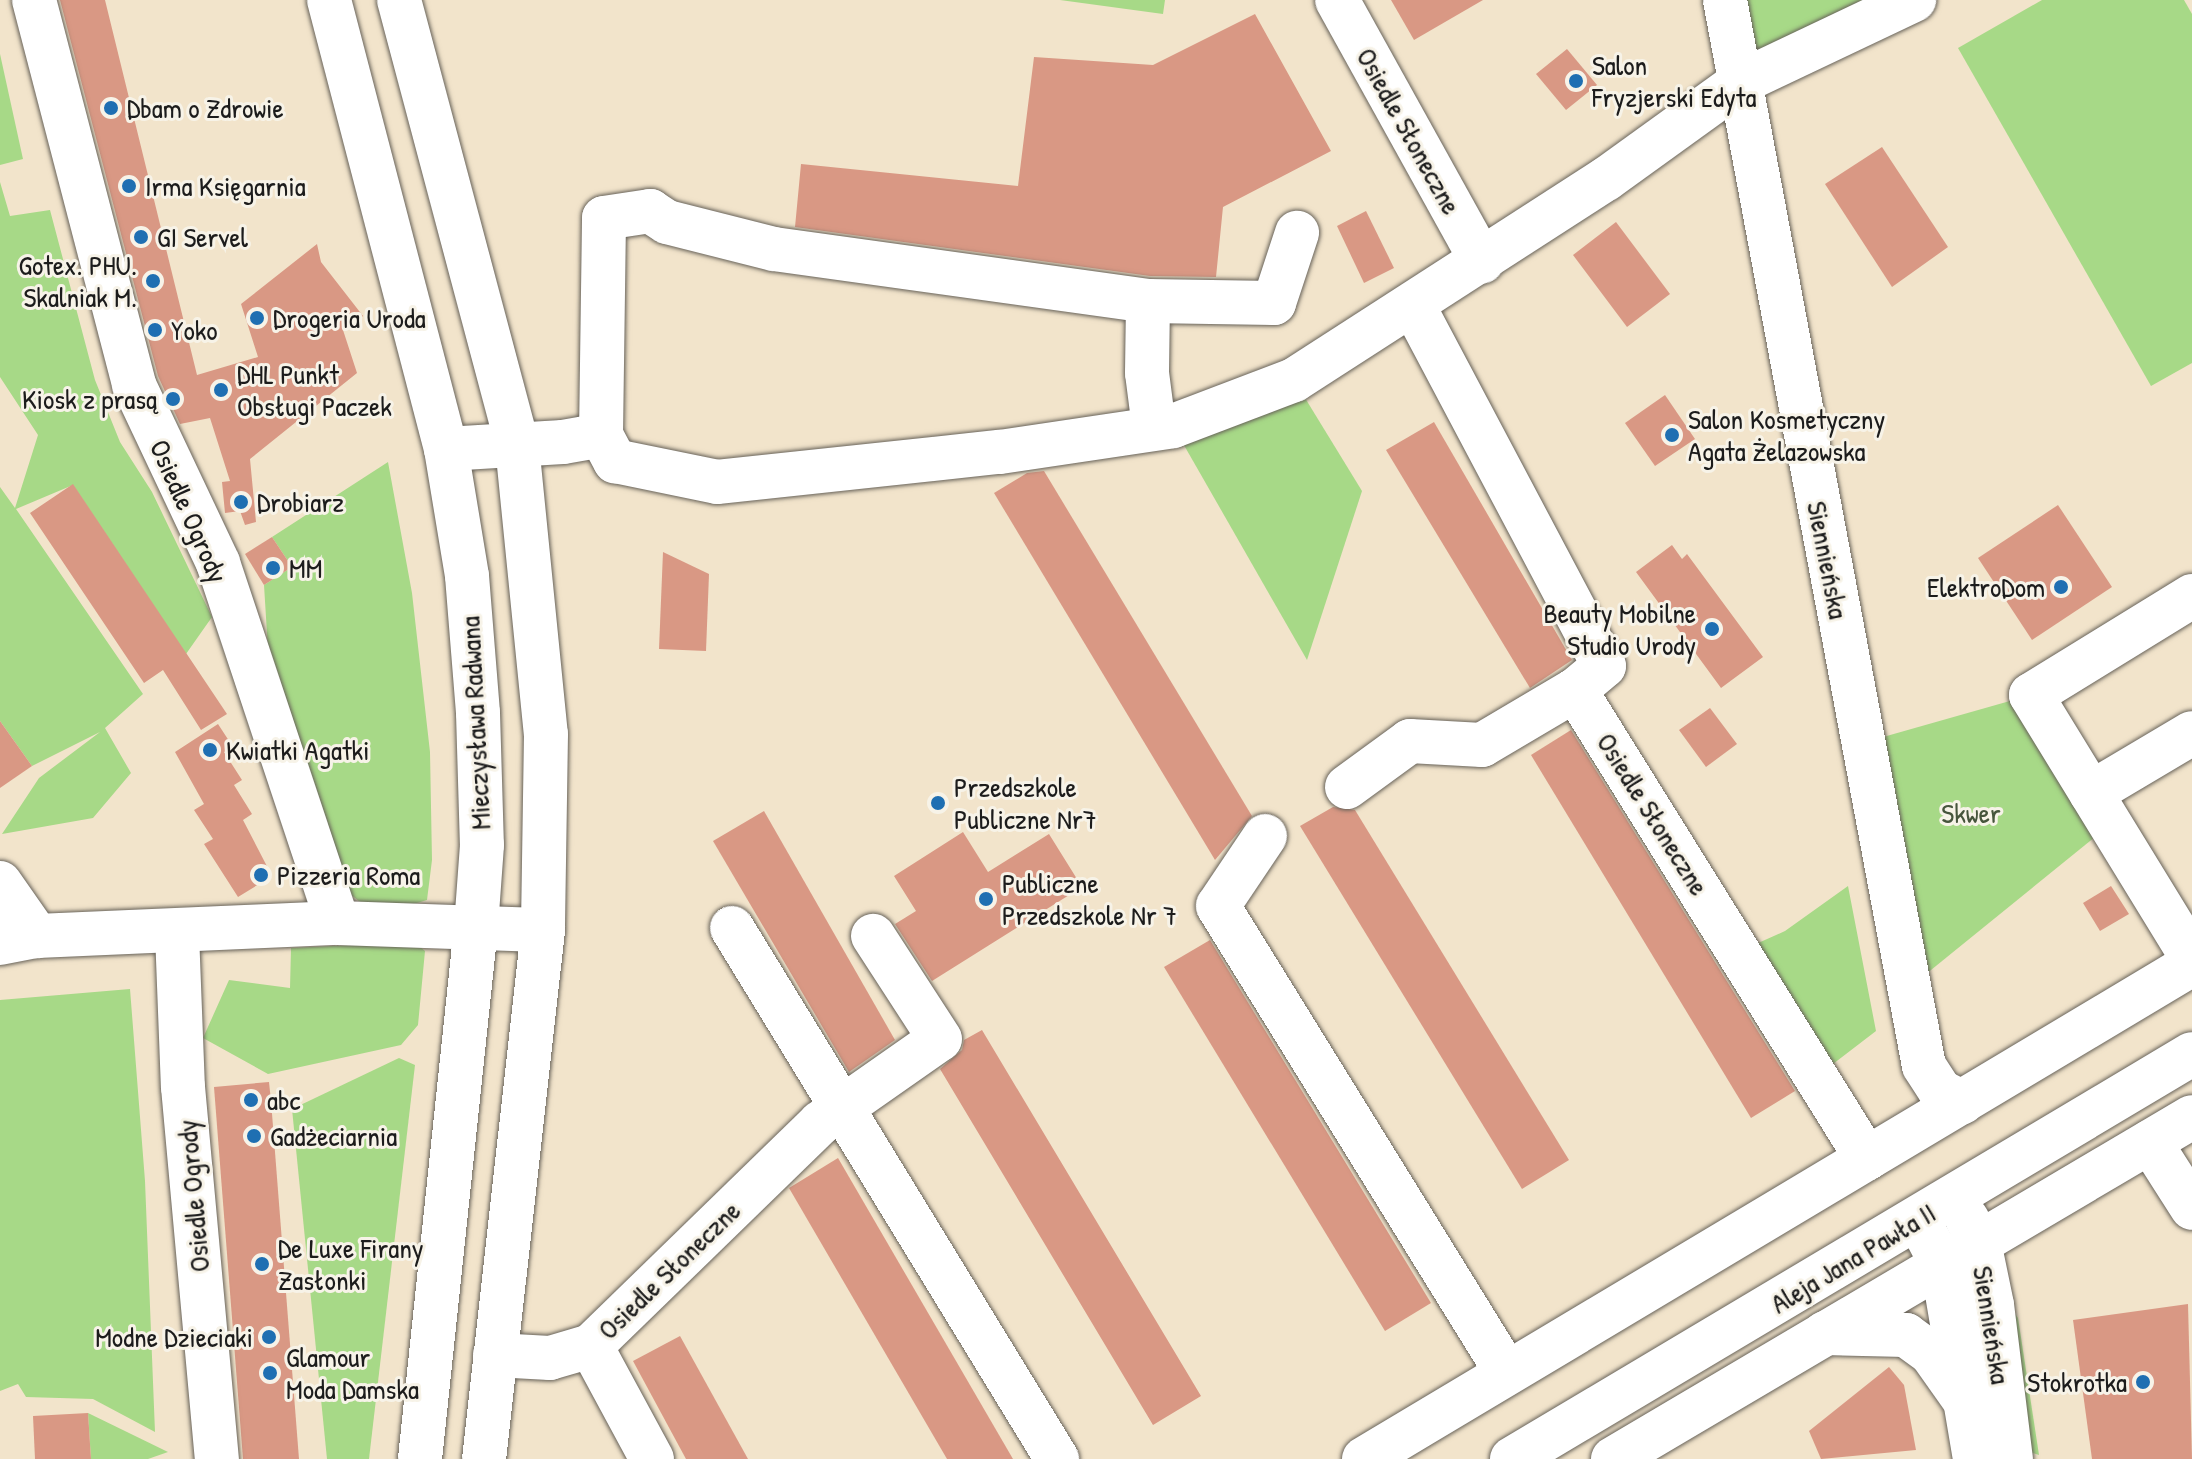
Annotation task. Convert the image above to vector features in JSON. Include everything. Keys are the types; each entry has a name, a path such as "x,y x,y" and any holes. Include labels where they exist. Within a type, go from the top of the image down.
{"street":[{"name":"Osiedle Ogrody","path":"34,0 134,385 218,563 338,923"},
{"name":"Mieczysława Radwana","path":"329,0 446,449 467,576 478,713 482,845 476,927 420,1459"},
{"path":"399,0 517,445 546,734 543,930 484,1459"},
{"name":"Osiedle Słoneczne","path":"1337,0 1482,262"},
{"name":"Siennieńska","path":"1725,0 1924,1066 1940,1091 1962,1102"},
{"path":"1297,233 1274,303 1148,301 774,249 667,222 650,211 604,218 601,435 615,461 717,482 1000,452 1173,426 1294,380 1482,262 1739,83 1914,0"},
{"path":"1148,301 1147,373 1154,427"},
{"path":"1347,787 1410,741 1482,745 1575,690 1604,666 1414,307"},
{"path":"446,449 517,445 601,435"},
{"path":"1364,1459 1505,1370 1867,1159 2192,961 2031,695 2192,596"},
{"name":"Osiedle Słoneczne","path":"1575,690 1867,1159"},
{"path":"2091,793 2192,733"},
{"path":"1265,836 1218,906 1505,1370"},
{"path":"0,883 18,939 338,923 543,930"},
{"path":"732,928 1057,1459"},
{"name":"Osiedle Ogrody","path":"177,933 183,1087 217,1459"},
{"name":"Osiedle Słoneczne","path":"652,1459 591,1346 841,1106 940,1039 873,936"},
{"name":"Aleja Jana Pawła II","path":"1512,1459 2192,1054"},
{"path":"2192,1118 2150,1142 2192,1208"},
{"name":"Aleja Jana Pawła II","path":"1613,1459 2150,1142"},
{"name":"Siennieńska","path":"1955,1196 1979,1242 2011,1459"},
{"name":"Siennieńska","path":"1917,1219 1942,1264 1969,1408 1975,1459"},
{"path":"1825,1333 1906,1335 1931,1353 1969,1408"},
{"path":"495,1355 550,1358 591,1346"}],"green space":[{"path":"1060,0 1165,0 1163,14"},
{"path":"1725,0 1914,0 1739,83"},
{"path":"2042,0 2184,0 2192,14 2192,363 2151,386 1958,48"},
{"path":"0,54 23,159 0,165"},
{"path":"0,182 10,216 50,210 95,380 120,442 152,492 212,617 186,654 73,485 16,509 143,694 105,728 131,773 93,818 2,834 39,778 100,732 32,766 0,721 0,487 15,508 38,435 0,377"},
{"path":"1294,380 1362,491 1307,660 1173,426"},
{"path":"388,462 412,593 430,752 432,860 427,900 390,911 369,909 350,894 269,666 264,585 292,567 272,537"},
{"name":"Skwer","path":"2031,695 2111,824 1910,987 1862,743"},
{"path":"1848,886 1876,1031 1816,1077 1738,952 1785,931"},
{"path":"414,942 425,951 418,1025 401,1045 268,1074 203,1038 229,980 290,988 291,948"},
{"path":"130,989 145,1181 155,1432 93,1399 26,1397 18,1384 0,1391 0,1000"},
{"path":"399,1058 415,1065 369,1459 327,1459 292,1109"},
{"path":"2014,1312 2018,1318 2039,1455 2026,1451"},
{"path":"88,1413 168,1452 148,1459 91,1459"}],"building":[{"path":"60,0 105,0 197,375 258,357 241,304 317,244 321,262 363,316 343,330 357,373 250,459 256,522 245,525 240,511 225,513 222,482 230,481 210,418 180,424 158,376"},
{"path":"1391,0 1483,0 1414,40"},
{"path":"1255,14 1331,151 1223,207 1216,277 1150,276 795,227 801,164 1018,186 1034,57 1153,65"},
{"path":"1567,49 1597,85 1566,110 1536,74"},
{"path":"1882,147 1948,247 1892,287 1825,184"},
{"path":"1366,211 1394,268 1364,283 1337,226"},
{"path":"1616,222 1670,294 1627,327 1573,255"},
{"path":"1665,395 1695,439 1655,466 1625,423"},
{"path":"1434,422 1572,660 1530,688 1386,450"},
{"path":"1044,471 1252,816 1215,860 994,493 1027,473"},
{"path":"73,484 227,714 201,730 163,670 144,683 30,513"},
{"path":"2058,505 2112,587 2032,640 1978,558"},
{"path":"272,537 292,567 264,585 245,554"},
{"path":"1672,545 1682,559 1687,554 1763,657 1721,688 1636,572"},
{"path":"663,552 709,574 706,651 659,649"},
{"path":"1710,708 1737,744 1706,767 1679,730"},
{"path":"0,721 32,766 0,788"},
{"path":"218,724 233,747 224,752 242,780 234,785 252,814 243,820 272,876 238,897 204,844 213,839 194,810 204,804 175,752"},
{"path":"1571,730 1795,1091 1751,1118 1531,755"},
{"path":"1333,807 1355,810 1569,1160 1522,1189 1300,826"},
{"path":"764,811 895,1040 849,1072 713,841"},
{"name":"Publiczne Przedszkole Nr 7","path":"963,832 988,872 1049,834 1082,887 932,981 895,924 916,911 894,876"},
{"path":"2111,886 2129,914 2100,931 2083,903"},
{"path":"1210,940 1431,1303 1385,1331 1164,967"},
{"path":"982,1030 1201,1396 1153,1425 940,1069 962,1050 964,1040"},
{"path":"269,1082 299,1459 243,1459 214,1087"},
{"path":"838,1158 1013,1459 947,1459 789,1188"},
{"path":"2188,1304 2192,1459 2092,1459 2073,1320"},
{"path":"680,1336 748,1459 686,1459 633,1361"},
{"path":"1889,1367 1904,1385 1916,1450 1821,1459 1809,1431"},
{"path":"88,1413 91,1459 35,1459 33,1416"}],"place":[{"name":"Salon Fryzjerski Edyta","path":"1576,81"},
{"name":"Dbam o Zdrowie","path":"111,108"},
{"name":"Irma Księgarnia","path":"129,186"},
{"name":"GI Servel","path":"141,237"},
{"name":"Gotex. PHU. Skalniak M.","path":"153,281"},
{"name":"Drogeria Uroda","path":"257,318"},
{"name":"Yoko","path":"155,330"},
{"name":"DHL Punkt Obsługi Paczek","path":"221,390"},
{"name":"Kiosk z prasą","path":"173,399"},
{"name":"Salon Kosmetyczny Agata Żelazowska","path":"1672,435"},
{"name":"Drobiarz","path":"241,502"},
{"name":"MM","path":"273,568"},
{"name":"ElektroDom","path":"2061,587"},
{"name":"Beauty Mobilne Studio Urody","path":"1712,629"},
{"name":"Kwiatki Agatki","path":"210,750"},
{"name":"Przedszkole Publiczne Nr7","path":"938,803"},
{"name":"Pizzeria Roma","path":"261,875"},
{"name":"Publiczne Przedszkole Nr 7","path":"986,899"},
{"name":"abc","path":"251,1100"},
{"name":"Gadżeciarnia","path":"254,1136"},
{"name":"De Luxe Firany Zasłonki","path":"262,1264"},
{"name":"Modne Dzieciaki","path":"269,1337"},
{"name":"Glamour Moda Damska","path":"270,1373"},
{"name":"Stokrotka","path":"2143,1382"}]}
